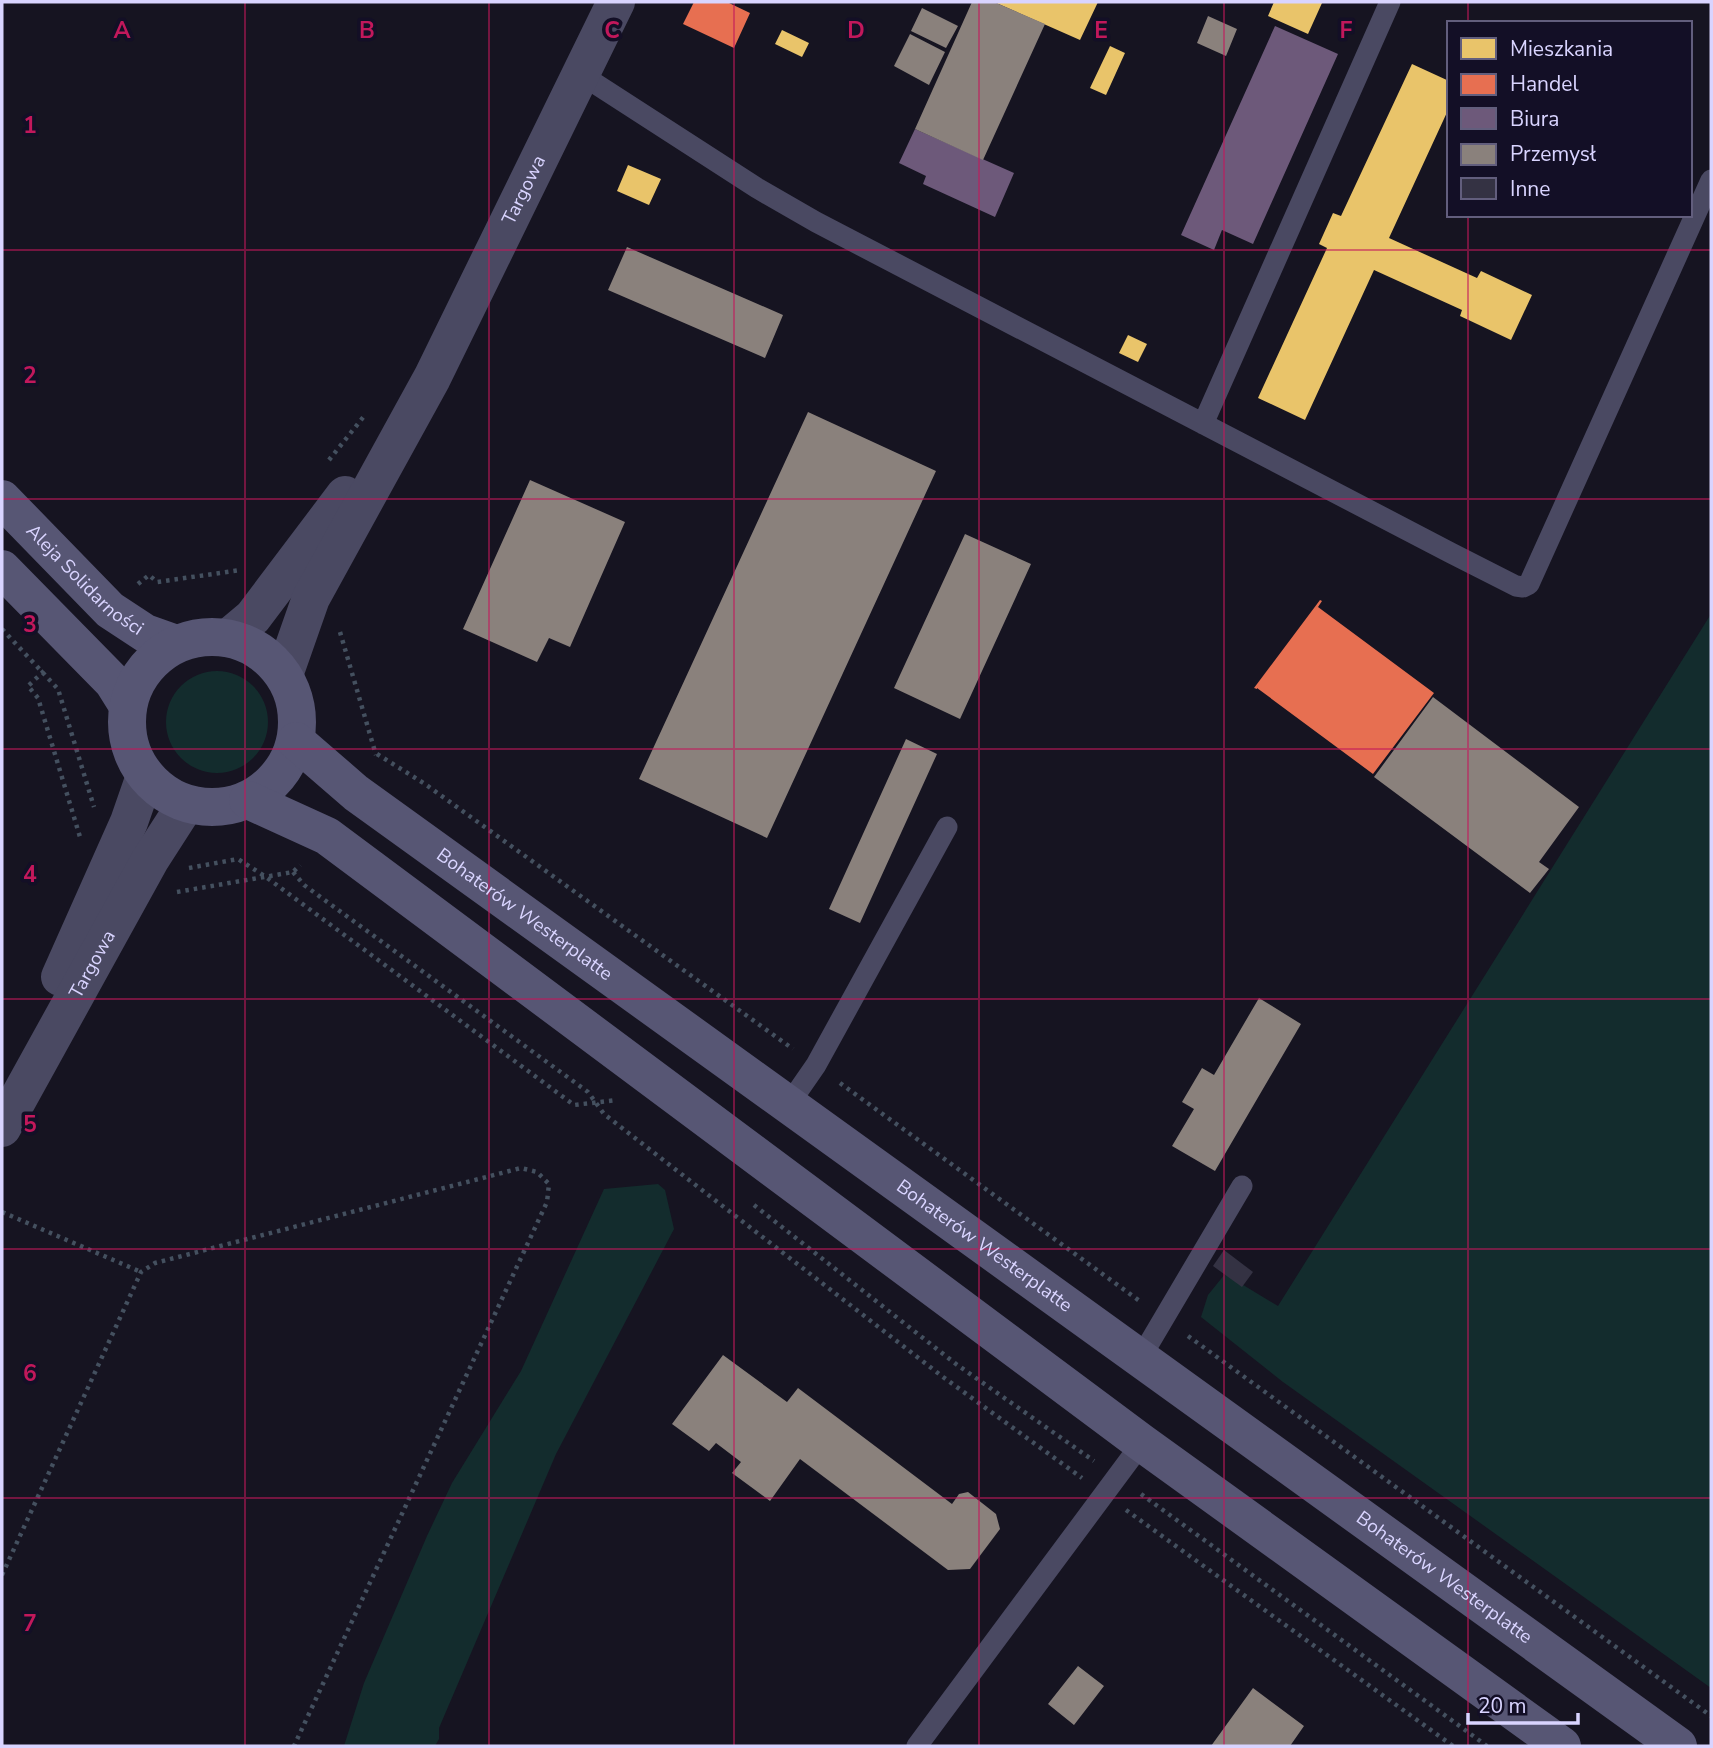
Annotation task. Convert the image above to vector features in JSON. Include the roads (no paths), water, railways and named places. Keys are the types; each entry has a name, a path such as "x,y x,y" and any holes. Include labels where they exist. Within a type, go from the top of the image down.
{"main road":[{"name":"Aleja Solidarności","path":"2,499 110,610 145,633 176,644"},
{"path":"2,570 113,682 128,706"},
{"path":"201,637 228,638 260,650 284,675 296,706 296,741 279,776 248,800 218,808 186,804 164,793 145,776 133,754 127,730 128,706 134,686 145,669 159,655 176,644 201,637"},
{"name":"Bohaterów Westerplatte","path":"296,741 356,793 1678,1746"},
{"path":"248,800 327,836 1142,1443 1562,1746"}],"street":[{"name":"Targowa","path":"284,675 311,598 432,378 616,2"},
{"name":"Targowa","path":"228,638 253,617 432,378"},
{"name":"Targowa","path":"2,1110 130,822 145,776"},
{"name":"Targowa","path":"2,1128 150,860 186,804"}],"lane":[{"path":"1203,425 1390,2"},
{"path":"582,75 757,188 816,222 1203,425 1516,586 1523,587 1529,584 1711,180"},
{"path":"789,1104 816,1065 947,827"},
{"path":"1141,1357 1242,1186"},
{"path":"917,1746 1142,1443"}]}
